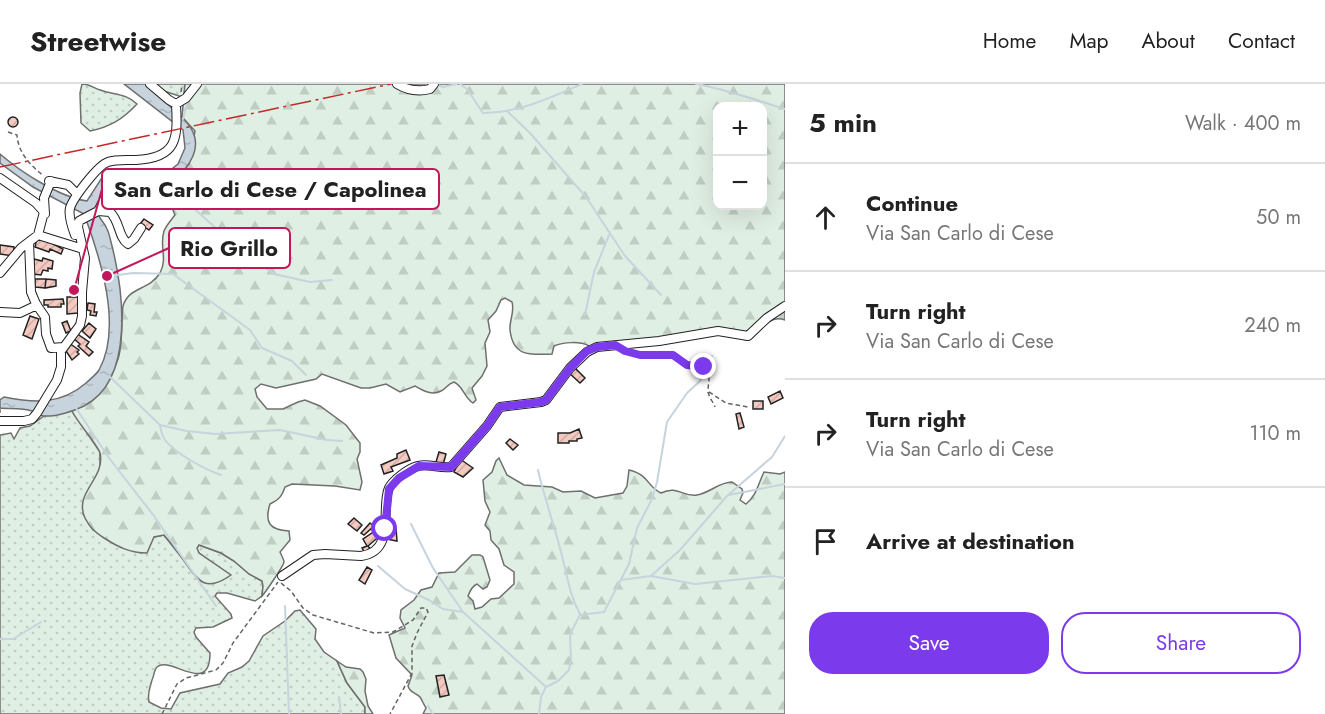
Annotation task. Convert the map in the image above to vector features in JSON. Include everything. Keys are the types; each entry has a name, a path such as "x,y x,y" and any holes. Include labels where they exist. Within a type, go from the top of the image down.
{"street":[{"path":"83,249 72,227 70,208 76,195 104,164 154,158 169,148 177,134 176,107 150,84"},
{"path":"176,107 197,84"},
{"path":"397,84 413,91 423,91 430,89 434,84"},
{"path":"0,178 36,203 44,214"},
{"path":"0,273 38,235 46,210 44,198 50,182 68,184 76,195"},
{"path":"98,211 107,194"},
{"path":"0,421 24,421 32,419 37,413 57,380 61,367 61,351 80,325 85,258 78,227 82,219 98,211 107,210 115,216 125,243 130,243 141,228"},
{"path":"38,235 83,249"},
{"path":"29,242 30,286 33,298 45,317 51,348 64,346"},
{"path":"73,291 82,292"},
{"path":"0,312 20,314 37,305"},
{"path":"282,576 314,555 366,555 381,542 385,529 389,489 399,478 419,466 451,467 487,426 500,407 546,400 570,368 587,351 597,347 659,341 718,331 748,336 785,306"}],"path":[{"path":"8,132 17,135 20,148 31,165 50,182"},
{"path":"615,345 625,351 640,355 673,355 687,365 704,367 709,375 708,392 715,407"},
{"path":"708,392 726,403 748,407"},
{"path":"162,714 177,684 186,678 216,670 223,663 233,643 282,576"},
{"path":"282,576 282,584 312,615 357,630 374,633 393,632 413,620 421,608 426,608 428,612 412,646 412,673 390,714"}],"green space":[{"path":"82,84 124,96 137,104 116,122 90,131 81,123"},
{"path":"154,84 185,84 184,96 164,91"},
{"path":"185,84 785,84 785,320 769,322 747,340 722,334 657,345 589,346 581,343 567,343 554,346 552,354 530,354 519,350 512,339 510,327 513,306 512,302 505,298 501,300 496,311 488,320 490,332 485,343 487,366 472,388 476,400 473,403 454,382 434,393 415,386 400,392 386,384 361,388 322,374 316,379 276,388 261,384 255,389 257,397 267,409 283,409 305,400 320,406 346,425 360,443 357,459 362,482 360,490 292,484 285,487 280,497 270,504 268,521 277,529 289,531 290,540 280,552 283,564 262,596 262,581 221,553 199,545 197,548 199,553 231,575 216,583 204,583 199,580 164,535 154,537 147,553 141,553 114,544 91,527 82,509 86,493 101,462 100,453 72,411 94,396 106,383 115,367 120,353 123,306 126,300 160,273 164,231 175,215 165,192 189,164 195,131 182,117"},
{"path":"72,411 100,452 100,468 83,514 93,530 141,553 154,537 164,535 199,580 203,582 223,580 230,575 199,553 196,549 199,545 221,553 262,581 262,596 255,601 227,593 217,593 215,596 232,618 213,627 196,628 194,632 210,653 208,666 204,672 197,674 171,666 157,667 149,691 149,702 161,708 171,709 180,693 220,684 228,673 249,661 263,636 295,611 300,610 316,629 315,639 324,652 337,661 347,683 365,707 365,714 0,714 0,435 11,433 14,439 20,428 30,426 44,416"},
{"path":"499,458 507,475 524,485 552,487 563,492 581,491 595,498 623,493 627,486 629,470 641,475 661,493 672,490 697,495 732,482 742,489 740,500 746,504 755,493 764,472 780,474 785,472 785,714 423,714 426,708 422,700 408,686 412,675 396,658 389,635 405,628 400,618 401,610 414,600 421,590 432,587 439,573 455,572 472,555 483,557 490,580 487,587 483,589 477,584 470,591 468,596 473,601 475,609 482,607 491,599 499,598 514,584 514,572 504,565 499,549 491,540 490,531 485,525 490,512 485,501 483,480 492,472"},
{"path":"337,661 346,667 360,669 363,672 366,679 365,691 368,706 373,714 365,714 365,707 347,683"}],"water":[{"path":"124,84 146,84 186,122 193,132 196,143 193,155 185,169 162,193 158,195 138,186 124,184 111,189 98,202 97,212 106,226 115,261 121,307 122,331 119,354 112,375 101,393 84,406 65,413 44,416 28,410 0,408 0,400 4,397 37,401 57,399 77,390 93,377 99,370 106,353 109,313 102,271 84,214 33,187 0,163 0,154 41,183 76,199 87,201 103,176 122,169 158,176 169,171 178,164 185,148 183,130"}],"building":[{"path":"13,117 18,122 13,127 8,122"},
{"path":"144,219 153,225 149,230 140,224"},
{"path":"37,237 53,242 63,249 61,254 50,249 49,252 35,247"},
{"path":"0,245 14,247 13,256 0,254"},
{"path":"43,258 53,261 52,269 43,270 41,275 33,274 34,259 42,261"},
{"path":"35,279 46,279 45,288 35,287"},
{"path":"46,279 56,280 56,286 45,288"},
{"path":"67,297 78,297 78,313 67,314"},
{"path":"63,299 64,304 61,304 61,307 44,305 44,300"},
{"path":"88,303 95,304 96,316 90,315 91,311 87,310"},
{"path":"30,316 39,319 32,339 23,335"},
{"path":"67,321 71,331 66,333 62,323"},
{"path":"89,323 96,329 90,338 82,331"},
{"path":"76,333 89,342 86,346 93,352 89,356 73,338"},
{"path":"69,343 79,350 77,352 79,354 72,360 64,348"},
{"path":"574,367 585,378 580,383 569,373"},
{"path":"780,391 783,398 771,404 768,397"},
{"path":"753,401 763,401 763,409 753,409"},
{"path":"740,413 744,427 739,429 736,414"},
{"path":"579,429 582,438 569,441 569,443 558,443 558,433 570,433"},
{"path":"510,439 518,445 513,450 506,443"},
{"path":"406,450 410,460 391,467 393,471 384,474 381,465 397,458 397,454"},
{"path":"439,452 446,454 443,465 436,462"},
{"path":"460,459 473,468 463,477 454,472"},
{"path":"354,518 362,525 357,531 348,524"},
{"path":"370,523 374,526 364,535 361,533"},
{"path":"387,527 396,528 397,541 386,539"},
{"path":"378,529 382,534 368,546 371,550 365,554 362,548 367,546 363,539"},
{"path":"367,567 372,570 365,584 359,580"},
{"path":"444,675 449,695 440,697 436,676"}],"waterway":[{"path":"437,85 443,87 457,84"},
{"path":"460,84 467,89 483,113 521,108 582,84"},
{"path":"696,84 785,109"},
{"path":"183,119 188,99"},
{"path":"507,111 530,133 586,197 625,256 661,295"},
{"path":"174,179 189,204 239,249 274,274 310,282 332,280"},
{"path":"585,315 594,272 609,235"},
{"path":"118,275 173,274 250,330 262,348 292,361 306,375"},
{"path":"539,714 541,697 546,687 558,681 569,670 570,634 580,615 604,612 629,564 637,528 652,499 657,482 667,422 687,393 700,381 712,356"},
{"path":"109,376 160,425 215,434 280,430 342,441"},
{"path":"76,408 109,458 154,516 216,606"},
{"path":"160,426 164,438 176,451 221,475"},
{"path":"651,576 680,550 727,496 772,457 785,436"},
{"path":"538,470 572,594 580,614"},
{"path":"729,495 785,484"},
{"path":"411,524 433,568 463,612 545,686"},
{"path":"378,566 405,589 443,609 463,612"},
{"path":"621,580 651,576 695,584 772,576 785,578"},
{"path":"285,606 289,714"},
{"path":"0,639 13,639 41,622"},
{"path":"339,697 341,714"},
{"path":"428,706 433,714"}],"power":[{"path":"0,167 391,84"}],"place":[{"name":"Rio Grillo","path":"107,276"},
{"name":"San Carlo di Cese / Capolinea","path":"74,290"}],"route":[{"path":"385,529 389,489 399,478 419,466 451,467 487,426 497,409 508,405 546,400 570,368 587,351 597,347 615,345 625,351 640,355 673,355 687,365 704,367"}]}
